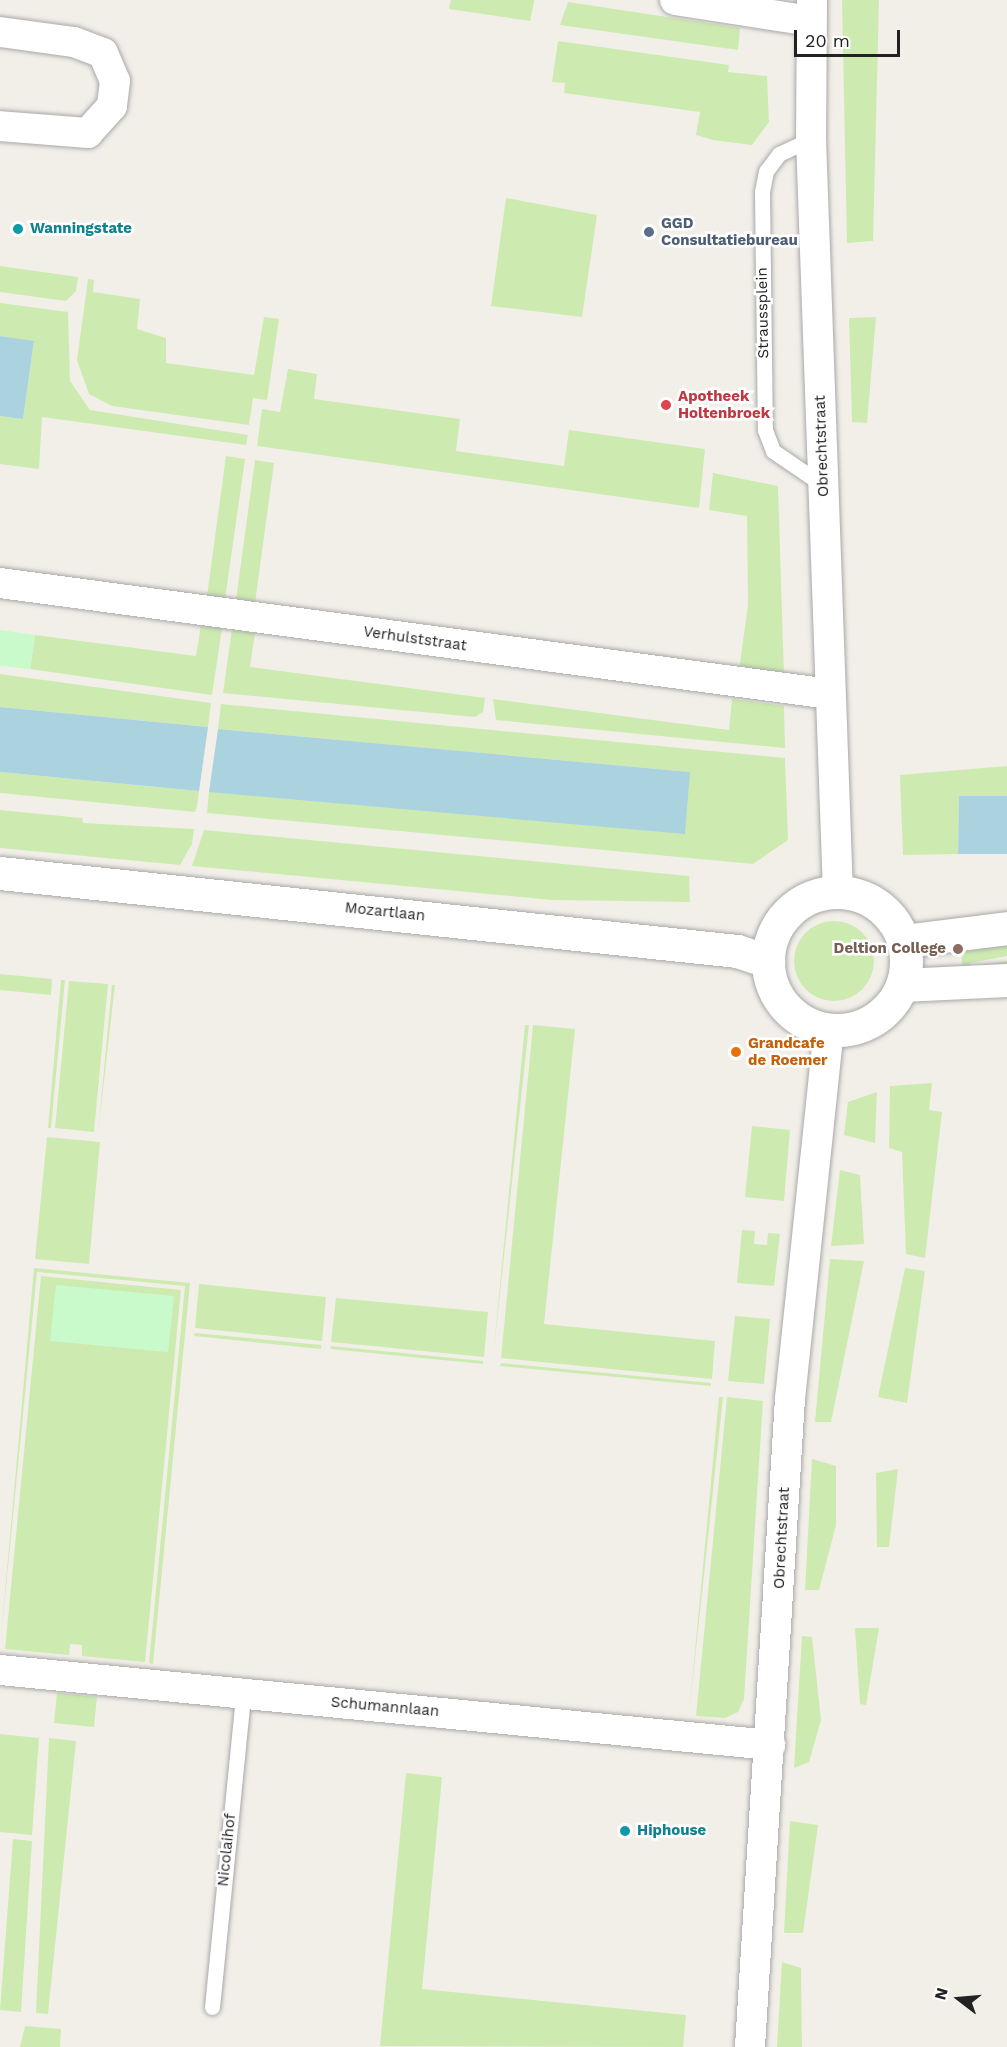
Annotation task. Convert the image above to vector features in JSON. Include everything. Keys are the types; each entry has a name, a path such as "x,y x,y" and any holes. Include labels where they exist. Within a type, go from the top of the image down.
{"street":[{"path":"675,0 811,11"},
{"name":"Obrechtstraat","path":"811,11 812,139 838,892"},
{"path":"0,32 74,42 103,53 115,81 112,106 88,133 0,126"},
{"name":"Verhulststraat","path":"0,583 830,694"},
{"name":"Mozartlaan","path":"0,873 737,951 768,961"},
{"path":"838,892 872,902 903,941 902,985 872,1021 829,1030 810,1024 786,1006 771,981 768,961 781,920 797,904 838,892"},
{"path":"903,941 1007,928"},
{"path":"902,985 1007,980"},
{"name":"Obrechtstraat","path":"750,2047 790,1399 829,1030"},
{"name":"Schumannlaan","path":"0,1670 770,1745"}],"lane":[{"name":"Straussplein","path":"812,139 779,154 766,171 762,192 765,430 773,451 823,485"},
{"name":"Nicolaihof","path":"212,2007 243,1694"}],"green space":[{"path":"451,0 534,0 534,2 530,21 449,9"},
{"path":"842,0 879,0 873,241 847,243"},
{"path":"568,2 740,28 738,50 560,25"},
{"path":"558,41 729,65 728,72 767,76 769,122 752,145 713,140 696,135 700,112 564,93 565,83 552,82"},
{"path":"506,198 597,215 582,317 491,306"},
{"path":"0,266 78,277 76,291 66,301 0,292"},
{"path":"88,279 94,280 93,292 140,299 137,329 166,338 166,363 254,375 264,317 279,319 267,400 253,398 249,425 112,406 89,394 77,360"},
{"path":"0,303 68,312 70,381 90,410 248,435 246,445 42,417 39,469 0,464 0,416 23,419 34,342 0,336"},
{"path":"876,317 867,423 852,422 849,318"},
{"path":"288,369 317,374 314,399 460,419 456,451 564,466 569,430 705,449 699,508 257,446 262,409 280,412"},
{"path":"226,456 245,459 225,599 207,596"},
{"path":"255,460 274,463 255,603 236,600"},
{"path":"713,473 778,486 784,675 739,670 748,605 747,516 709,510"},
{"path":"201,625 222,628 212,695 30,669 35,635 196,656"},
{"path":"232,629 255,633 250,667 485,698 483,712 475,717 223,693"},
{"path":"0,630 35,635 30,669 0,666"},
{"path":"0,674 211,703 208,727 0,707"},
{"path":"493,699 729,730 732,699 784,706 785,748 496,720"},
{"path":"221,704 785,758 788,840 753,864 207,813 209,792 689,772 218,729"},
{"path":"1007,766 1007,796 959,796 958,854 903,855 900,775"},
{"path":"0,772 199,791 197,806 195,812 0,793"},
{"path":"0,810 82,818 83,823 194,829 192,844 180,865 0,848"},
{"path":"204,830 689,876 690,902 552,900 192,866"},
{"path":"834,921 849,924 862,933 871,946 874,961 871,976 862,989 849,998 834,1001 819,998 806,989 797,976 794,961 797,946 806,933 819,924"},
{"path":"1007,938 1007,956 970,963 971,967 1007,961 1007,971 963,977 961,944"},
{"path":"0,974 52,979 51,995 0,990"},
{"path":"61,980 65,980 51,1128 48,1128"},
{"path":"69,981 108,984 94,1132 55,1128"},
{"path":"112,985 115,985 98,1133"},
{"path":"525,1025 529,1025 493,1358"},
{"path":"533,1025 575,1029 544,1324 715,1341 712,1379 501,1358"},
{"path":"932,1083 929,1110 942,1112 925,1258 906,1254 902,1152 889,1148 890,1086"},
{"path":"877,1092 875,1143 844,1135 848,1102"},
{"path":"752,1126 790,1130 784,1201 745,1197"},
{"path":"47,1137 100,1142 89,1264 35,1259"},
{"path":"840,1170 860,1175 864,1244 831,1246"},
{"path":"742,1230 755,1231 754,1244 767,1245 768,1233 780,1234 774,1286 737,1283"},
{"path":"830,1259 864,1261 831,1422 815,1422"},
{"path":"34,1268 190,1283 153,1664 149,1663 185,1286 37,1272 0,1648"},
{"path":"905,1268 925,1271 907,1403 878,1397"},
{"path":"41,1276 181,1290 145,1662 82,1656 82,1645 70,1644 69,1655 5,1649"},
{"path":"199,1284 326,1297 322,1341 195,1328"},
{"path":"56,1285 174,1296 168,1352 50,1341"},
{"path":"336,1298 488,1312 484,1357 331,1342"},
{"path":"735,1316 770,1319 764,1384 728,1381"},
{"path":"195,1333 321,1345 321,1349 194,1336"},
{"path":"331,1346 483,1361 483,1364 330,1349"},
{"path":"501,1363 711,1383 711,1386 500,1366"},
{"path":"719,1397 723,1397 689,1715"},
{"path":"727,1397 763,1401 744,1699 738,1712 725,1718 696,1716"},
{"path":"812,1459 836,1466 836,1525 819,1590 805,1590"},
{"path":"898,1469 889,1547 877,1547 876,1473"},
{"path":"855,1628 879,1628 866,1705 860,1704"},
{"path":"802,1636 812,1637 821,1720 809,1762 794,1768"},
{"path":"57,1693 97,1697 94,1727 54,1723"},
{"path":"0,1734 39,1738 32,1835 0,1832"},
{"path":"49,1738 76,1741 48,2014 36,2013"},
{"path":"406,1773 442,1777 422,1989 686,2015 683,2047 380,2046"},
{"path":"790,1821 818,1825 803,1933 784,1933"},
{"path":"13,1839 32,1841 21,2012 0,2010"},
{"path":"782,1962 801,1968 802,2047 777,2047"},
{"path":"25,2026 61,2029 60,2047 20,2047"}],"water":[{"path":"0,336 34,341 23,419 0,416"},
{"path":"0,707 208,727 199,791 0,772"},
{"path":"218,729 690,772 685,834 209,792"},
{"path":"959,796 1007,796 1007,854 958,854"}],"place":[{"name":"Wanningstate","path":"18,229"},
{"name":"GGD Consultatiebureau","path":"649,232"},
{"name":"Apotheek Holtenbroek","path":"666,405"},
{"name":"Deltion College","path":"958,949"},
{"name":"Grandcafe de Roemer","path":"736,1052"},
{"name":"Hiphouse","path":"625,1831"}]}
